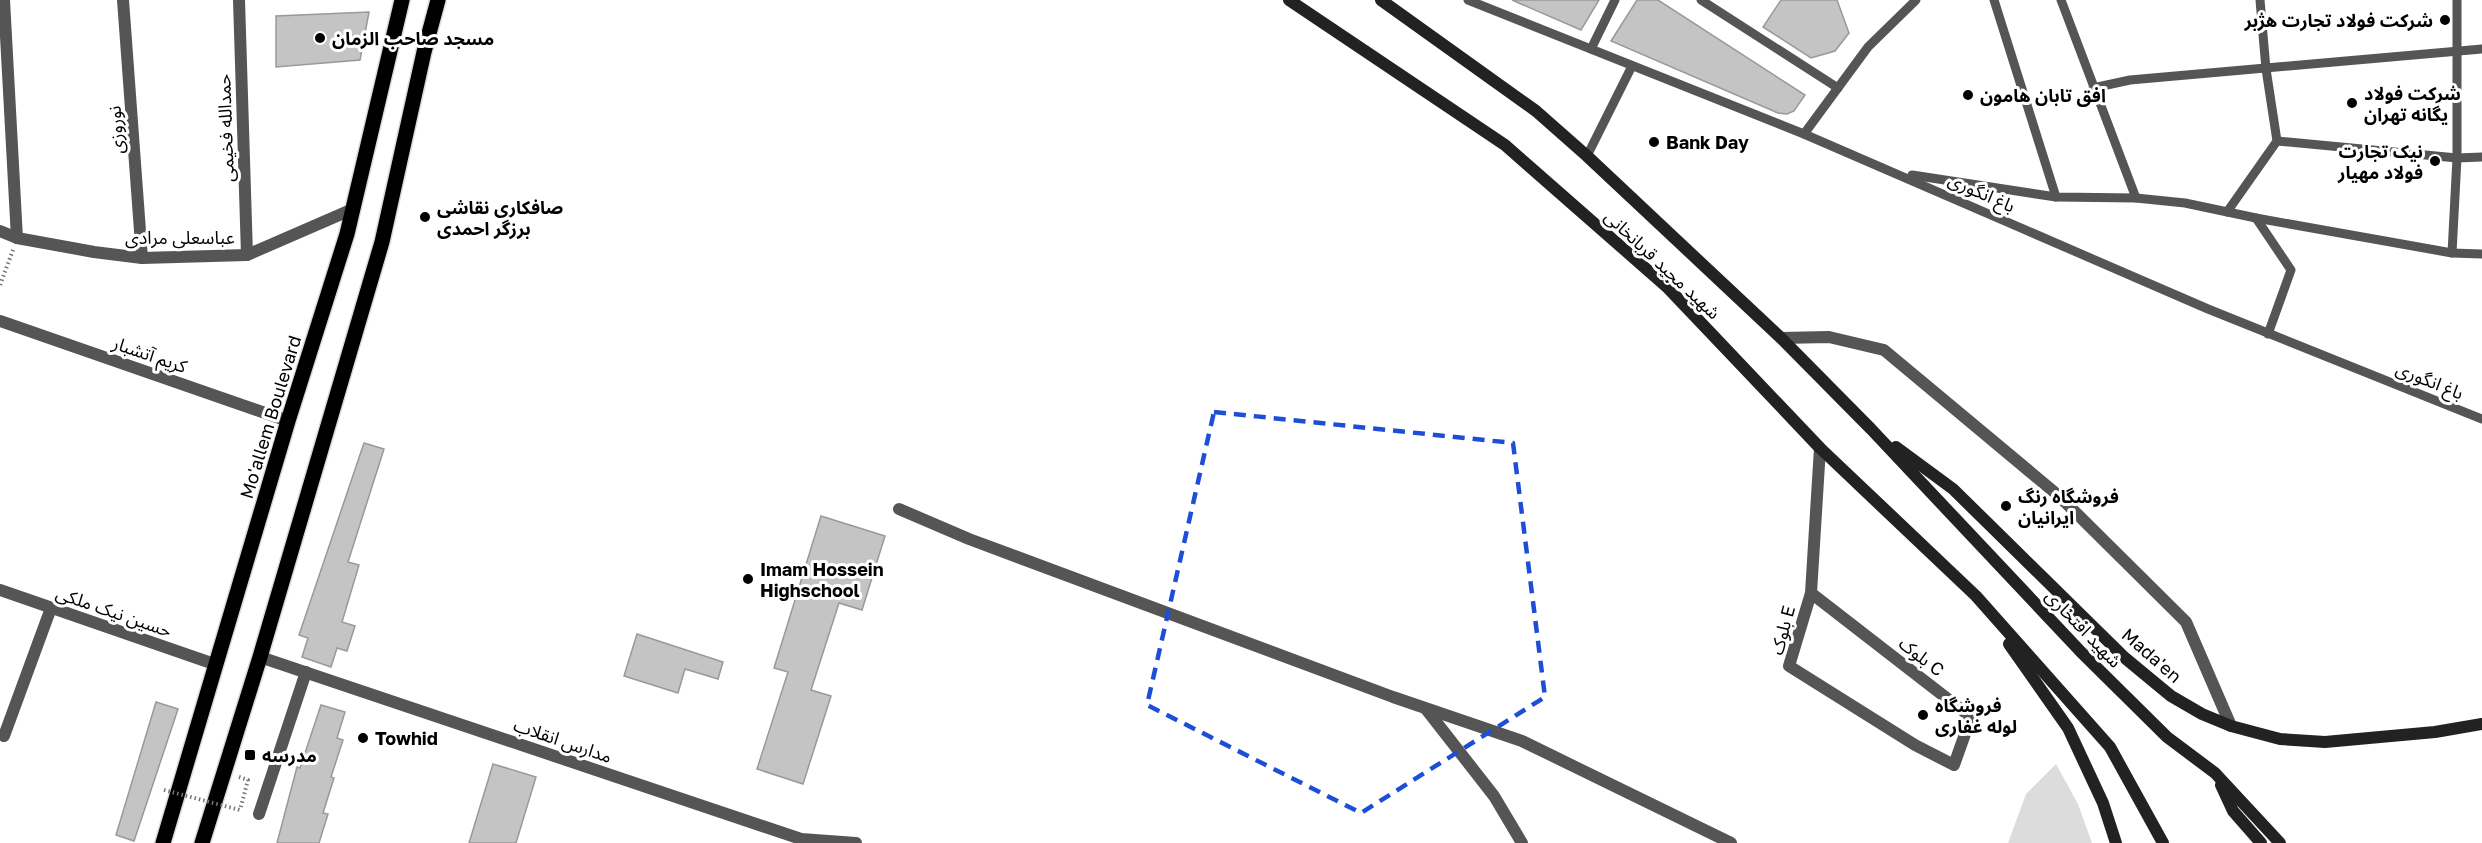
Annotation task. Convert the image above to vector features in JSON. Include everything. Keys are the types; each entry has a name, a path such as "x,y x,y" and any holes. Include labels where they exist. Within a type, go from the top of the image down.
{"main road":[{"name":"Mo'allem Boulevard","path":"163,843 288,421 347,234 402,0"},
{"path":"202,843 260,657 382,242 424,52 438,0"},
{"name":"شهید مجید قربانخانی","path":"1289,0 1504,145 1668,288 1820,448 1976,596"},
{"name":"شهید مجید قربانخانی","path":"1381,0 1536,111 1587,156 1781,339 1870,429"},
{"name":"Mada'en","path":"1870,429 1953,489 2125,658 2171,696 2202,714 2231,726 2280,739 2325,742 2435,732 2482,724"},
{"name":"شهید افتخاری","path":"1870,429 2081,652 2167,737 2215,773 2280,843"},
{"path":"1976,596 2068,728 2103,803 2116,843"},
{"path":"1976,596 2110,747 2163,843"},
{"path":"2215,773 2234,811 2261,843"}],"street":[{"path":"3,0 17,238"},
{"name":"نوروزی","path":"123,0 142,258"},
{"name":"حمدالله فخیمی","path":"239,0 247,255"},
{"name":"عباسعلی مرادی","path":"0,231 17,238 142,258 247,255 353,209"},
{"name":"کریم آتشبار","path":"0,321 288,421"},
{"path":"1781,339 1829,337 1884,351 2059,496 2186,622 2231,726"},
{"name":"بلوک E","path":"1820,448 1811,593 1790,666 1915,745 1954,765"},
{"path":"900,508 969,539 1425,708 1522,741 1731,843"},
{"name":"حسین نیک ملکی","path":"0,590 217,665"},
{"name":"بلوک C","path":"1811,593 1971,717 1954,765"},
{"path":"4,736 51,608"},
{"name":"مدارس انقلاب","path":"260,657 801,839 856,843"},
{"path":"259,814 306,672"},
{"path":"1425,708 1494,796 1522,843"}],"lane":[{"name":"باغ انگوری","path":"1468,0 1804,134 2268,334 2482,419"},
{"path":"1591,49 1615,0"},
{"path":"1701,0 1838,88"},
{"path":"1804,134 1868,47 1916,0"},
{"path":"1994,0 2056,197"},
{"path":"2061,0 2136,198"},
{"path":"2227,212 2277,141 2266,69 2260,0"},
{"path":"2452,253 2457,158 2457,0"},
{"path":"2093,88 2130,80 2482,49"},
{"path":"1587,156 1632,66"},
{"path":"2277,141 2457,158 2482,156"},
{"path":"1897,173 2056,197 2136,198 2185,203 2452,253 2482,254"},
{"path":"2256,218 2291,270 2268,334"}],"path":[{"path":"0,285 17,238"},
{"path":"164,790 240,810 248,780"}],"highlighted area":[{"path":"1214,412 1513,443 1545,697 1361,813 1147,705"}],"shaded area":[{"path":"2056,764 2078,804 2092,843 2008,843 2026,794"}],"building":[{"path":"1512,0 1599,0 1581,30"},
{"path":"1637,0 1658,0 1805,95 1794,111 1787,114 1778,113 1611,41"},
{"path":"1781,0 1837,0 1849,33 1835,51 1811,58 1763,27"},
{"name":"مسجد صاحب الزمان","path":"369,12 360,60 276,67 276,16"},
{"path":"364,443 384,449 348,562 359,565 342,622 355,626 347,651 337,648 331,667 302,657 308,638 299,635"},
{"path":"821,516 885,536 862,610 839,603 811,690 831,696 803,784 757,769 788,672 774,668"},
{"path":"637,634 723,662 718,679 685,669 678,693 624,676"},
{"path":"156,702 178,709 134,841 116,835"},
{"path":"321,705 345,712 337,738 343,740 331,777 334,778 323,813 328,814 319,843 277,843 297,767 300,768"},
{"path":"493,764 536,777 516,843 469,843"}],"place":[{"name":"شرکت فولاد تجارت هژبر","path":"2445,20"},
{"name":"مسجد صاحب الزمان","path":"320,38"},
{"name":"افق تابان هامون","path":"1968,95"},
{"name":"شرکت فولاد یگانه تهران","path":"2352,103"},
{"name":"Bank Day","path":"1654,142"},
{"name":"نیک تجارت فولاد مهیار","path":"2435,161"},
{"name":"صافکاری نقاشی برزگر احمدی","path":"425,217"},
{"name":"فروشگاه رنگ ایرانیان","path":"2006,506"},
{"name":"Imam Hossein Highschool","path":"748,579"},
{"name":"فروشگاه لوله غفاری","path":"1923,715"},
{"name":"Towhid","path":"363,738"},
{"name":"مدرسه","path":"250,755"}]}
